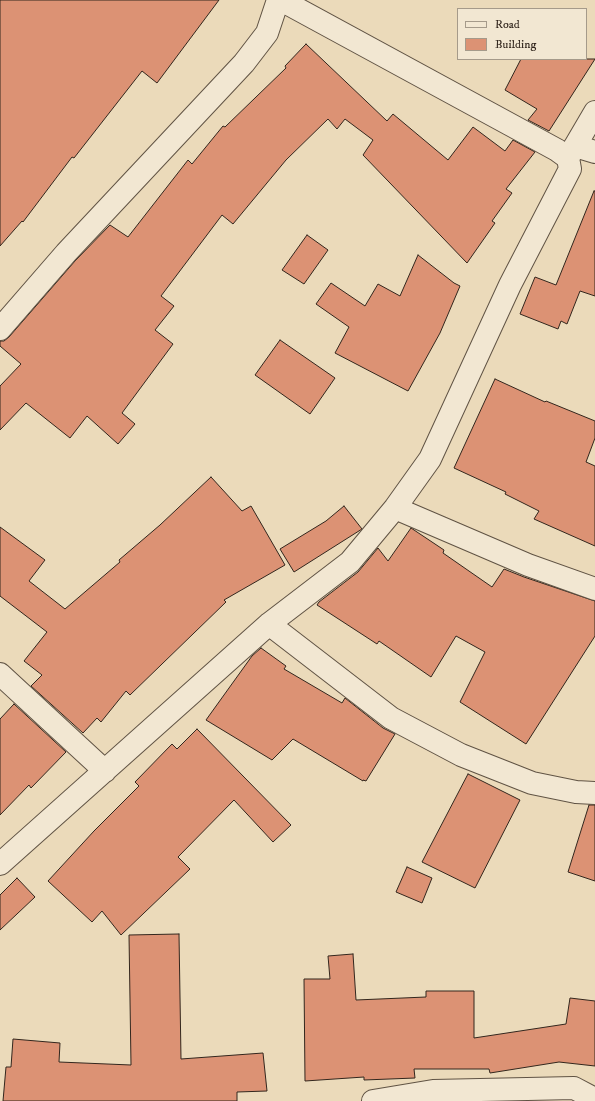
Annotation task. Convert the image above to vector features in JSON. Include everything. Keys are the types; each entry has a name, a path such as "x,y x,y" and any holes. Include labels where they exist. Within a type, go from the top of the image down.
{"street":[{"path":"0,329 66,253 244,63 267,33 280,0 550,146 579,152"},
{"path":"0,864 269,624 350,562 395,508 430,459 510,285 579,152 595,112"},
{"path":"395,508 528,565 595,589"},
{"path":"269,624 390,718 461,755 532,783 576,792 595,793"},
{"path":"0,674 105,771"},
{"path":"373,1101 433,1091 574,1088 590,1096 591,1101"}],"building":[{"path":"0,0 219,0 157,83 142,71 74,158 72,157 23,222 22,221 0,246"},
{"path":"306,44 387,121 393,114 448,160 473,127 505,151 513,140 535,152 506,189 512,193 492,221 495,223 467,263 363,155 373,140 345,119 337,129 328,119 286,160 233,224 222,215 161,296 174,306 155,330 173,344 122,413 135,424 118,444 87,416 70,438 26,403 0,430 0,386 21,364 0,346 0,341 4,341 9,337 75,261 110,225 128,237 188,160 192,164 223,126 225,127 286,68 285,66"},
{"path":"595,59 549,131 528,120 537,109 505,90 520,60"},
{"path":"594,191 595,296 580,291 567,324 561,321 558,329 520,314 535,277 556,285"},
{"path":"307,235 328,250 304,284 282,270"},
{"path":"418,255 460,286 440,333 408,391 335,353 349,327 316,304 331,283 365,306 378,284 400,296"},
{"path":"280,340 335,378 310,414 255,375"},
{"path":"495,379 545,402 546,401 595,421 595,438 586,462 595,466 595,546 534,519 539,511 505,494 506,492 454,468"},
{"path":"211,477 242,511 251,506 285,565 224,600 226,602 130,695 126,691 101,722 97,718 83,733 31,686 42,675 24,661 47,632 0,596 0,527 45,560 29,581 65,609 120,562 119,560 160,525"},
{"path":"344,506 362,529 294,572 280,549 326,521"},
{"path":"411,528 444,550 443,553 492,587 504,569 595,601 595,636 526,744 460,702 485,652 456,636 431,677 379,641 377,644 317,605 358,572 378,548 388,561"},
{"path":"261,648 286,666 284,669 342,703 345,698 383,728 395,734 366,781 363,781 293,739 272,760 206,720 252,656"},
{"path":"14,704 66,752 31,788 29,785 0,815 0,719"},
{"path":"197,729 291,825 273,842 234,800 178,857 190,869 121,935 102,911 92,922 48,881 94,831 139,786 135,782 172,744 177,749"},
{"path":"468,774 520,800 475,888 422,862"},
{"path":"589,805 595,805 595,881 568,872"},
{"path":"407,867 432,878 422,903 396,892"},
{"path":"17,878 35,897 0,930 0,895"},
{"path":"179,934 181,1059 263,1053 267,1091 237,1092 237,1101 3,1101 6,1067 11,1067 13,1039 60,1043 59,1062 131,1065 129,935"},
{"path":"353,954 356,1000 426,997 426,991 474,991 474,1038 566,1024 570,998 595,1001 595,1066 559,1062 490,1073 489,1069 414,1069 415,1078 364,1080 364,1077 305,1081 304,979 330,979 328,956"}]}
